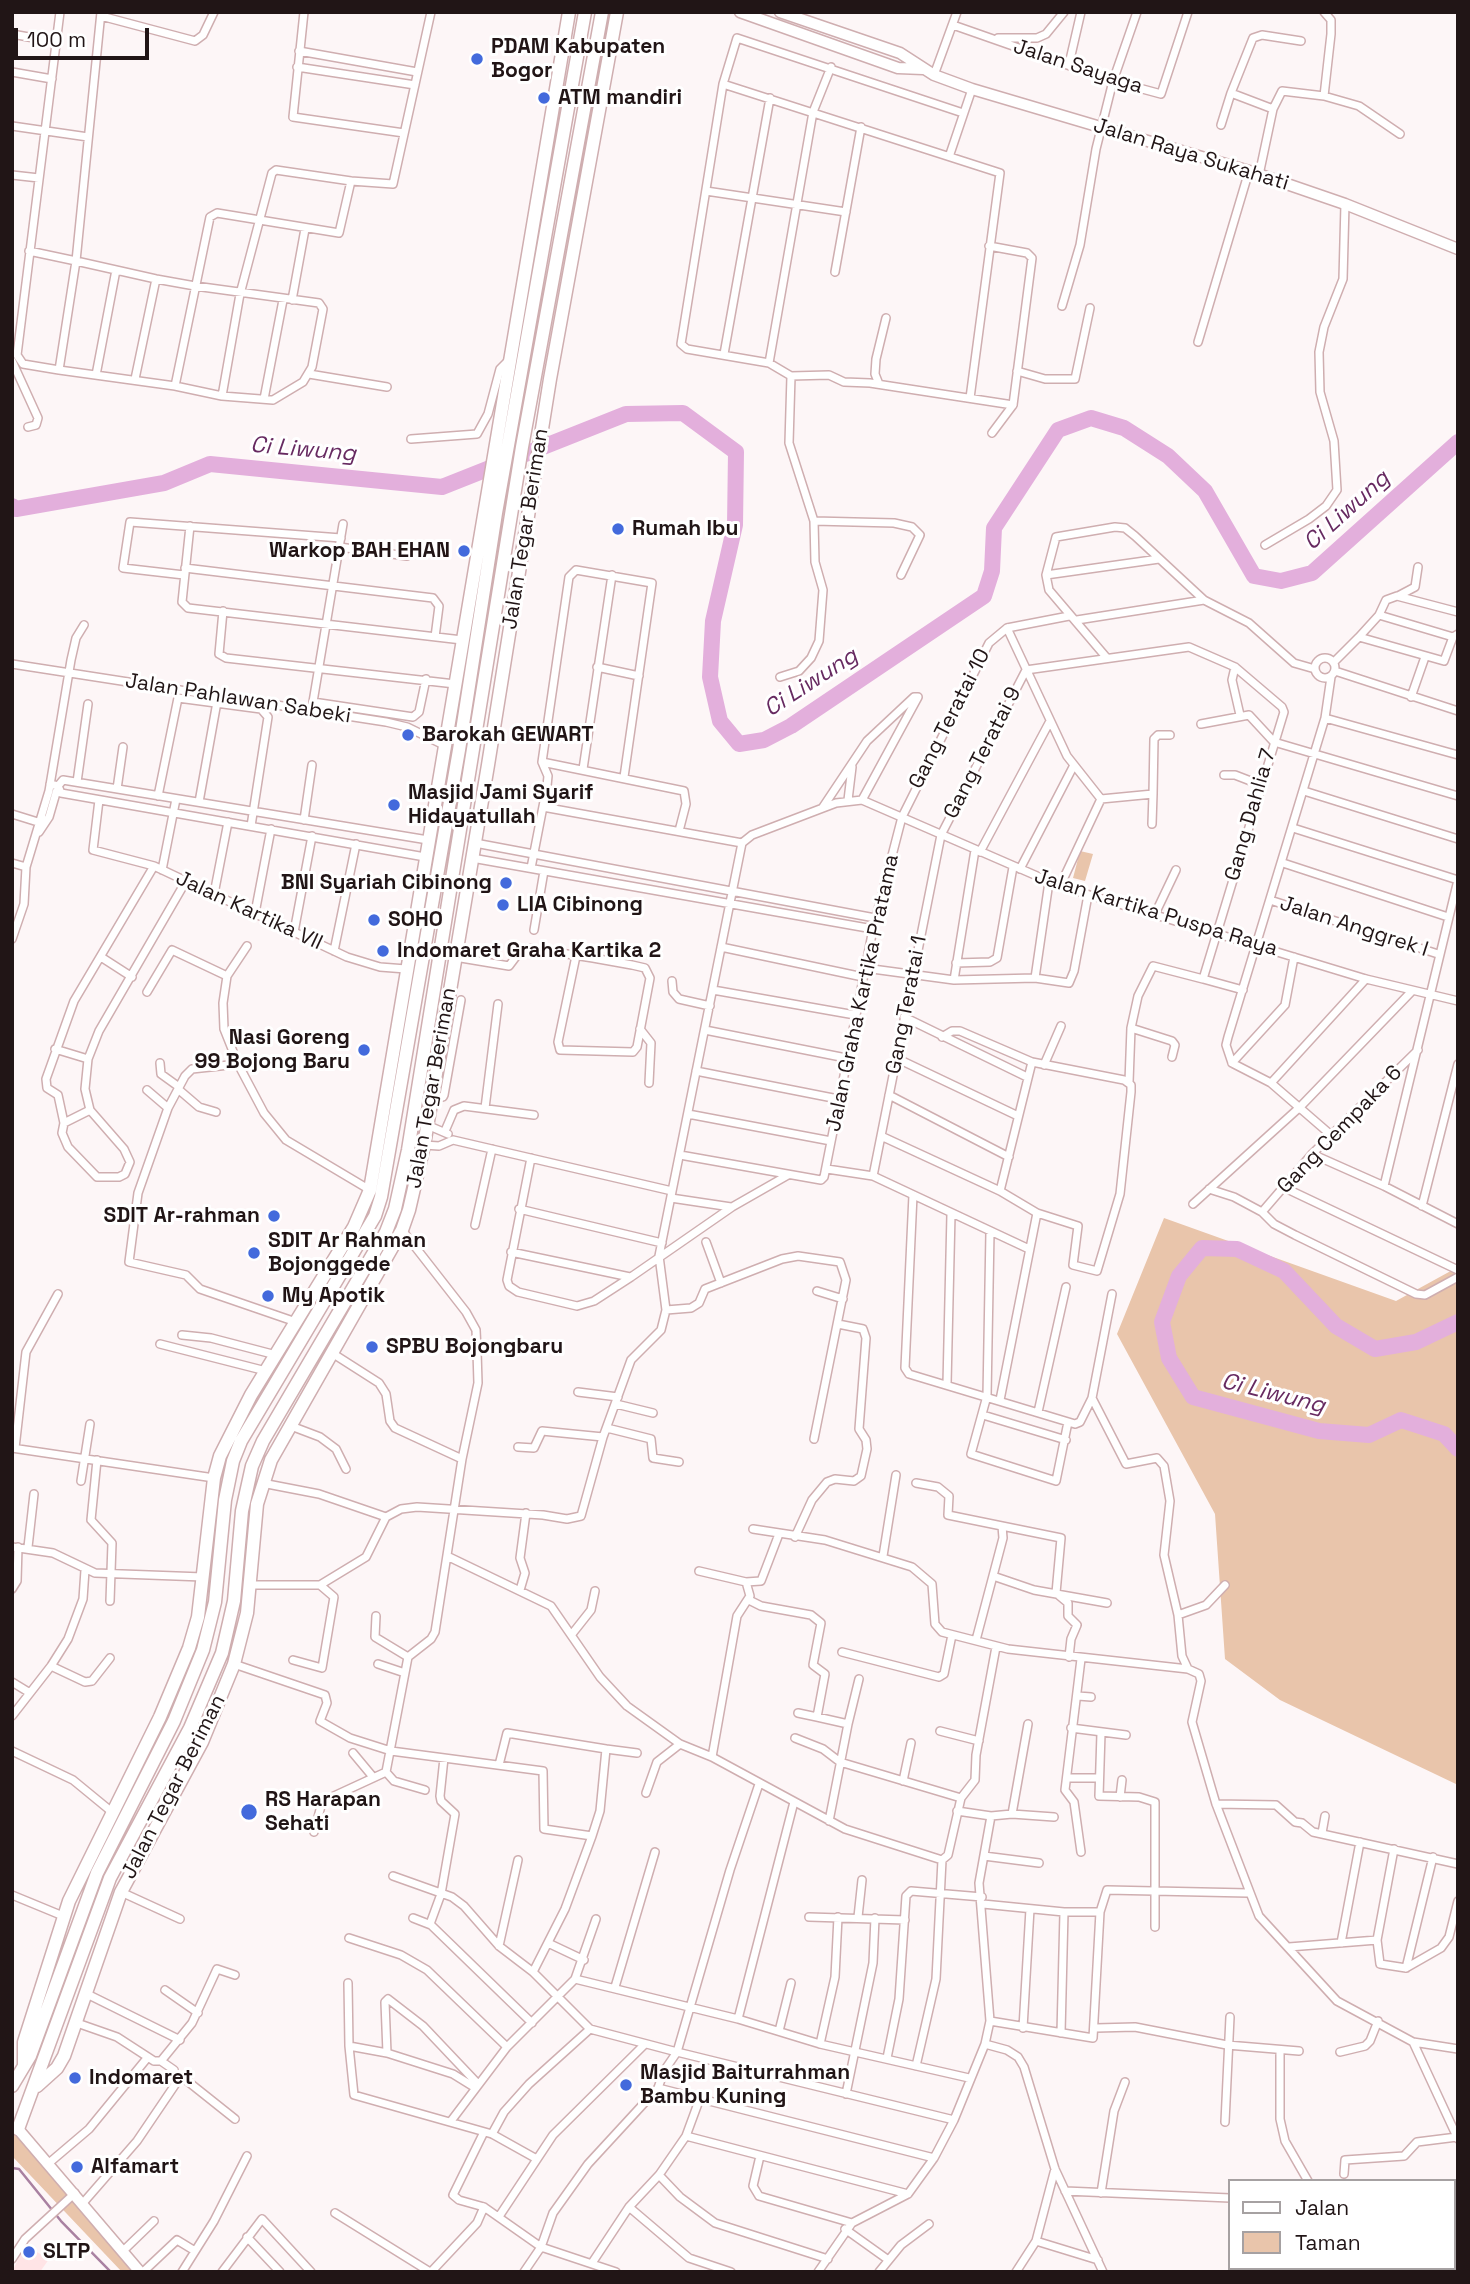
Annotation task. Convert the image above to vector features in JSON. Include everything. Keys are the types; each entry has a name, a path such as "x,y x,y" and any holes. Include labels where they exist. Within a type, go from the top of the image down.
{"main road":[{"name":"Jalan Tegar Beriman","path":"12,2086 24,2070 82,1907 204,1650 215,1602 225,1500 233,1461 354,1227 370,1190 459,750 507,366 569,12"},
{"name":"Jalan Tegar Beriman","path":"24,2070 24,2042 63,1916 160,1717 189,1648 204,1577 214,1478 228,1436 297,1322 375,1216 391,1147 410,987 406,969 461,640 521,373 585,12"},
{"name":"Jalan Tegar Beriman","path":"15,2126 34,2088 110,1878 190,1728 208,1689 230,1628 242,1510 251,1466 262,1441 386,1232 396,1209 408,1150 510,519 602,12"},
{"path":"740,12 898,68 923,69"},
{"name":"Jalan Raya Sukahati","path":"780,12 900,53 934,75 972,89 1254,173 1345,204 1458,250"},
{"name":"Jalan Tegar Beriman","path":"34,2088 60,2063 77,2023 121,1892 202,1742 234,1664 243,1637 261,1483 271,1460 402,1230 416,1185 432,1096 448,1036 449,994 454,957 550,379 619,15"},
{"path":"876,60 881,46"},
{"path":"472,761 488,765"},
{"path":"434,992 449,994"},
{"path":"391,1147 408,1150"},
{"path":"343,1304 355,1311"},
{"path":"239,1558 254,1535"},
{"path":"191,1681 208,1689"},
{"path":"69,1901 82,1907"},
{"path":"97,1912 112,1918"},
{"path":"15,2126 141,2272"}],"street":[{"path":"29,251 156,279 322,305 309,374 289,392 273,400 222,396 135,379 19,363 15,341 60,12"},
{"path":"59,370 76,261 101,14 195,41 203,35 215,12"},
{"path":"304,12 293,117 404,133"},
{"path":"222,396 240,294 273,170 393,184 431,12"},
{"path":"934,75 957,12"},
{"path":"994,38 1037,38 1046,34 1064,12"},
{"path":"1069,64 1081,12"},
{"path":"1062,306 1080,245 1113,81 1137,12"},
{"name":"Jalan Sayaga","path":"953,25 1113,81 1163,93 1188,12"},
{"path":"1324,12 1331,20 1331,34 1324,96"},
{"path":"12,34 56,42"},
{"path":"1221,124 1252,38 1262,35 1301,41"},
{"path":"963,113 737,38 723,84 681,344 688,349 769,363 791,376 829,375 844,382 878,384 1013,405"},
{"path":"299,51 417,72"},
{"path":"297,67 415,85"},
{"path":"769,363 813,112 831,67"},
{"path":"12,72 52,79"},
{"path":"723,84 950,154 1000,173 970,398"},
{"path":"950,154 972,89"},
{"path":"1198,342 1273,109 1282,91 1324,96 1359,106 1400,134"},
{"path":"1231,93 1273,109"},
{"path":"723,354 770,98"},
{"path":"12,126 88,137"},
{"path":"835,272 861,127"},
{"path":"12,174 39,178"},
{"path":"175,386 194,286 213,214 339,233 351,181"},
{"path":"706,191 846,212"},
{"path":"1265,545 1326,506 1336,490 1334,441 1320,392 1319,352 1324,327 1343,279 1345,204"},
{"path":"292,300 305,229"},
{"path":"989,246 1030,254 1032,258 1013,405 992,433"},
{"path":"96,375 116,270"},
{"path":"135,379 156,279"},
{"path":"264,399 283,300"},
{"path":"1017,371 1045,379 1076,378 1090,308"},
{"path":"878,384 875,374 876,359 886,318"},
{"path":"12,361 38,418 36,425 28,427"},
{"path":"411,439 477,434 488,414 500,369 507,366"},
{"path":"309,374 387,387"},
{"path":"780,677 807,665 819,641 823,590 815,562 814,521 791,455 791,376"},
{"path":"814,521 894,523 912,527 920,535 901,575"},
{"path":"407,556 340,543 130,522 122,564 126,570 184,571 333,584 433,598 439,606 435,636"},
{"path":"343,524 313,702 413,717 419,712 426,679"},
{"path":"190,526 182,602 188,608 461,640"},
{"path":"1106,657 1049,590 1046,575 1056,537 1115,527 1125,528 1204,600 1249,623 1294,663 1315,669 1321,677 1333,674 1457,711"},
{"path":"1046,575 1158,559"},
{"path":"1331,1135 1271,1083 1232,1063 1226,1045 1325,718 1334,662 1379,615 1386,600 1415,587 1418,567"},
{"path":"531,868 548,776 542,762 569,577 576,570 652,583 624,777"},
{"path":"583,769 612,575"},
{"path":"1397,596 1458,612"},
{"path":"1101,799 1074,765 1049,723 1007,628 1204,600"},
{"path":"223,611 221,656 455,684"},
{"path":"1359,637 1444,661 1455,635 1379,615"},
{"path":"39,832 49,817 69,674 76,638 84,625"},
{"name":"Gang Teratai 10","path":"901,817 989,643 1007,628"},
{"path":"1026,670 1189,647 1235,667 1283,710 1274,742 1458,796"},
{"path":"1315,669 1321,658 1328,657 1334,662"},
{"path":"1411,697 1425,657"},
{"name":"Jalan Pahlawan Sabeki","path":"12,664 386,722 407,727 459,750"},
{"path":"597,667 639,676"},
{"path":"1201,724 1240,715 1232,680 1235,667"},
{"name":"Gang Teratai 9","path":"941,835 1026,670"},
{"path":"250,1585 320,1585 366,1557 386,1517 401,1509 526,1513 567,1519 581,1516 603,1437 631,1360 661,1330 666,1310 659,1256 742,843 752,835 823,807 848,800 862,800 918,697 877,729 823,807"},
{"path":"158,796 178,698 217,702 267,713 251,826"},
{"path":"199,802 217,702"},
{"path":"77,782 88,704"},
{"name":"Gang Dahlia 7","path":"1203,979 1274,742 1253,718 1240,715"},
{"path":"1325,718 1458,755"},
{"path":"954,980 978,851 1049,723"},
{"path":"1152,824 1154,739 1158,735 1170,735"},
{"path":"117,789 123,747"},
{"path":"542,762 684,791 685,804 679,831"},
{"path":"848,800 853,763"},
{"path":"304,820 312,765"},
{"path":"956,963 990,962 997,958 1016,868 1074,765"},
{"path":"1224,775 1236,775 1261,785"},
{"path":"12,939 24,904 26,867 54,785 63,780 428,840"},
{"path":"54,785 61,793 425,857"},
{"path":"1304,791 1458,839"},
{"path":"1101,799 1153,794"},
{"path":"162,870 176,799"},
{"path":"1060,886 1101,799"},
{"name":"Jalan Kartika VII","path":"99,800 93,850 154,866 334,951 380,967 406,969"},
{"name":"Jalan Kartika Puspa Raya","path":"862,800 1060,886 1257,943 1366,979 1458,1002"},
{"path":"543,807 742,843"},
{"path":"12,814 41,823"},
{"name":"Jalan Graha Kartika Pratama","path":"827,1170 838,1098 875,918 901,817"},
{"path":"214,894 228,822"},
{"path":"1293,828 1458,880 1438,954 1432,997 1384,1186"},
{"path":"255,913 271,829"},
{"path":"393,850 396,835"},
{"name":"Gang Teratai 1","path":"873,1176 941,835"},
{"path":"294,932 312,836"},
{"path":"475,843 875,918"},
{"path":"334,951 356,844"},
{"path":"472,858 873,929"},
{"path":"12,863 26,867"},
{"path":"1283,863 1448,918"},
{"path":"154,866 74,1001 55,1049 46,1084 58,1095 64,1123 62,1133 68,1147 90,1173 103,1179 119,1177 128,1168 129,1157 90,1110 85,1089 88,1059 99,1031 186,881"},
{"path":"1155,914 1176,870"},
{"path":"534,930 544,871"},
{"path":"1035,978 1049,882"},
{"path":"721,947 864,973 913,974 954,980 1035,978 1072,981 1088,895"},
{"name":"Jalan Anggrek I","path":"1270,900 1438,954"},
{"path":"247,946 227,976 223,1003 223,1029 238,1063 264,1113 286,1140 370,1190"},
{"path":"454,957 509,966 524,948 576,956 632,965 649,972 637,1047 628,1053 560,1050 558,1042 576,956"},
{"path":"147,992 172,950 227,976"},
{"path":"101,957 132,977"},
{"path":"1232,1063 1285,1004 1294,957"},
{"path":"881,1136 1000,1191 1037,1213 1078,1226 1073,1265 1092,1272 1097,1271 1120,1194 1131,1092 1126,1081 1131,1028 1138,996 1153,966 1243,990"},
{"path":"1271,1083 1366,979"},
{"path":"672,981 673,992 679,999 710,1006"},
{"path":"713,989 855,1015"},
{"path":"1193,1204 1300,1107 1412,991"},
{"path":"448,1036 461,1000"},
{"path":"485,1108 498,1004"},
{"path":"904,1017 1027,1077"},
{"path":"1044,1065 1061,1026"},
{"path":"1131,1028 1172,1041 1175,1045 1172,1056"},
{"path":"640,1029 651,1043 649,1083"},
{"path":"705,1030 846,1058"},
{"path":"942,1037 952,1031 960,1031 1032,1062 1126,1081"},
{"path":"55,1049 88,1059"},
{"name":"Gang Cempaka 6","path":"1262,1212 1312,1154 1419,1049"},
{"path":"896,1058 1018,1116"},
{"path":"1000,1191 1032,1062"},
{"path":"160,1063 161,1074 198,1107 216,1112"},
{"path":"238,1063 192,1069 168,1108 138,1193 129,1262 186,1275 200,1289 297,1322"},
{"path":"1422,1206 1458,1064"},
{"path":"696,1071 838,1098"},
{"path":"147,1090 168,1108"},
{"path":"889,1096 1009,1157"},
{"path":"445,1131 459,1107 534,1115"},
{"path":"64,1123 90,1110"},
{"path":"688,1114 831,1141"},
{"path":"427,1125 445,1131 453,1140 672,1195 732,1207"},
{"path":"424,1144 439,1146 453,1140"},
{"path":"475,1225 492,1149"},
{"path":"680,1154 821,1180 827,1170 873,1176 1029,1249"},
{"path":"1312,1154 1384,1186 1456,1224 1458,1214"},
{"path":"531,1158 511,1252 509,1286 518,1292 569,1306 581,1306 593,1301 631,1278 732,1207 788,1174"},
{"path":"1283,1187 1458,1270"},
{"path":"1209,1189 1234,1196 1295,1236 1416,1294 1425,1295 1458,1277"},
{"path":"913,1195 905,1368 909,1374 1068,1422 1080,1422 1092,1398 1112,1294"},
{"path":"519,1209 662,1243"},
{"path":"1000,1400 1037,1213"},
{"path":"947,1384 951,1214"},
{"path":"386,1772 408,1657 431,1639 435,1632 462,1459 478,1383 476,1330 446,1283 402,1230"},
{"path":"990,1232 987,1396 970,1451 973,1457 1056,1481 1068,1422"},
{"path":"706,1242 721,1283"},
{"path":"511,1252 631,1278"},
{"path":"666,1310 691,1308 699,1303 705,1289 782,1259 798,1256 839,1262 845,1271 843,1299 814,1439"},
{"path":"1038,1412 1066,1287"},
{"path":"817,1291 843,1299"},
{"path":"58,1294 26,1352 14,1448 214,1478"},
{"path":"795,1537 812,1500 827,1482 835,1479 854,1480 861,1476 867,1449 866,1440 859,1429 866,1338 863,1329 838,1324"},
{"path":"182,1335 211,1338 276,1355"},
{"path":"160,1344 266,1371"},
{"path":"332,1353 379,1383 386,1394 390,1421 395,1428 462,1459"},
{"path":"12,1383 23,1386"},
{"path":"578,1392 617,1400 653,1413"},
{"path":"1092,1398 1126,1464 1157,1458 1164,1466 1170,1501 1164,1555 1178,1615 1182,1656 1188,1669"},
{"path":"983,1415 1066,1440"},
{"path":"80,1481 90,1424"},
{"path":"291,1426 320,1437 336,1449 346,1469"},
{"path":"607,1428 651,1439 653,1458 679,1462"},
{"path":"518,1447 535,1447 542,1431 603,1437"},
{"path":"97,1460 91,1520 112,1543 110,1601"},
{"path":"883,1556 896,1475"},
{"path":"261,1483 319,1494 386,1517"},
{"path":"916,1483 939,1487 949,1496 947,1515 1062,1538 1056,1593"},
{"path":"28,1547 34,1494"},
{"path":"520,1590 525,1573 520,1558 526,1513"},
{"path":"976,1640 1003,1538 1002,1526"},
{"path":"753,1529 825,1540 912,1567 929,1580 937,1630 952,1635 996,1647 1195,1671 1201,1681 1192,1722 1216,1804 1259,1916 1337,2001 1413,2042 1458,2049"},
{"path":"699,1571 746,1582 761,1581 779,1534"},
{"path":"12,1589 17,1581 15,1547 28,1547 62,1557 85,1570 111,1574 204,1577"},
{"path":"447,1556 551,1606 600,1677 627,1706 680,1744 712,1758 845,1829 943,1860"},
{"path":"12,1716 51,1666 79,1615 85,1570"},
{"path":"993,1576 1107,1603"},
{"path":"712,1758 737,1616 749,1600 746,1582"},
{"path":"293,1660 322,1668 334,1597 320,1585"},
{"path":"1178,1615 1206,1605 1225,1586"},
{"path":"572,1634 591,1610 594,1591"},
{"path":"1056,1593 1068,1603 1068,1616 1077,1625 1071,1639 1069,1657"},
{"path":"749,1600 761,1606 811,1615 821,1623 813,1665 825,1674 817,1717"},
{"path":"376,1616 375,1637 408,1657"},
{"path":"842,1652 939,1677 944,1674 952,1635"},
{"path":"916,2066 936,1979 943,1860 948,1854 961,1798 975,1780 979,1741 996,1647"},
{"path":"51,1666 85,1682 92,1681 110,1658"},
{"path":"1081,1659 1065,1790 1074,1802 1077,1844 1081,1852"},
{"path":"234,1664 325,1695 327,1703 320,1721 349,1738 391,1751 545,1772 544,1829 592,1836"},
{"path":"378,1664 405,1673"},
{"path":"829,1821 859,1679"},
{"path":"12,1682 30,1693"},
{"path":"1078,1696 1091,1697"},
{"path":"798,1713 848,1724"},
{"path":"1012,1814 1028,1724"},
{"path":"1071,1728 1126,1735"},
{"path":"940,1731 979,1741"},
{"path":"1101,1732 1099,1796 1150,1799 1155,1802 1153,1892 1158,1914 1155,1927"},
{"path":"499,1765 507,1733 637,1752"},
{"path":"795,1738 823,1749 840,1762 961,1798"},
{"path":"903,1781 911,1743"},
{"path":"646,1793 657,1762 680,1744"},
{"path":"533,1972 565,1909 592,1836 600,1811 606,1749"},
{"path":"12,1751 73,1780 112,1812"},
{"path":"353,1753 373,1777"},
{"path":"430,1924 441,1894 455,1814 441,1801 444,1758"},
{"path":"314,1832 320,1806 386,1772"},
{"path":"386,1772 394,1781 425,1790"},
{"path":"1067,1778 1099,1778"},
{"path":"1120,1797 1122,1780"},
{"path":"524,2272 541,2247 553,2213 588,2164 658,2088 664,2071 677,2052 759,1784"},
{"path":"738,2019 794,1802"},
{"path":"1216,1804 1276,1805 1295,1822 1322,1833 1458,1864"},
{"path":"957,1811 990,1816 1012,1814 1054,1817"},
{"path":"818,2272 845,2229 908,2194 934,2158 954,2120 985,2044 990,2021 979,1883 990,1816"},
{"path":"1322,1833 1325,1816"},
{"path":"1341,1944 1360,1842"},
{"path":"1394,1849 1377,1940 1380,1964 1406,1968 1441,1948 1455,1926 1458,1901"},
{"path":"615,1987 655,1852"},
{"path":"984,1856 1039,1863"},
{"path":"1406,1968 1433,1857"},
{"path":"499,1946 518,1860"},
{"path":"393,1876 441,1894 464,1906 499,1946 533,1972 590,2029 644,2045 954,2120"},
{"path":"858,1917 862,1880"},
{"path":"990,2021 1093,2038 1096,2028 1100,1912 1104,1892 1107,1890 1248,1893"},
{"path":"887,2058 899,1999 906,1896 911,1891 1030,1909 1100,1912"},
{"path":"121,1892 180,1919"},
{"path":"12,1895 63,1916"},
{"path":"1023,2028 1030,1909"},
{"path":"1061,2033 1064,1912"},
{"path":"809,1917 905,1920"},
{"path":"820,2044 835,1977 838,1917"},
{"path":"414,1918 430,1924 532,2023"},
{"path":"846,2094 873,1963 875,1918"},
{"path":"451,2122 476,2085 507,2047 558,1999 575,1979 584,1960 596,1919"},
{"path":"349,1938 401,1955 427,1970 507,2047"},
{"path":"1289,1947 1377,1940"},
{"path":"548,1942 584,1960"},
{"path":"160,2061 180,2040 198,2013 217,1969 235,1975"},
{"path":"575,1979 738,2019 820,2044 969,2078"},
{"path":"348,1983 349,2046 354,2095 488,2133 535,2158"},
{"path":"779,2031 791,1983"},
{"path":"165,1990 198,2013"},
{"path":"87,1994 180,2040"},
{"path":"387,2053 387,1999 423,2026 476,2085"},
{"path":"1225,2122 1230,2017"},
{"path":"1340,2052 1365,2046 1370,2041 1378,2021"},
{"path":"77,2023 117,2037 174,2070"},
{"path":"1096,2028 1135,2027 1227,2045 1299,2051"},
{"path":"590,2029 529,2084 504,2112 488,2133 453,2195 482,2210 500,2215 541,2247 617,2272"},
{"path":"1344,2174 1345,2160 1404,2157 1417,2142 1457,2138 1413,2042"},
{"path":"985,2044 1007,2050 1018,2057 1024,2067 1055,2169 1104,2272"},
{"path":"500,2215 535,2158 553,2135 644,2045"},
{"path":"349,2046 387,2053 453,2074 476,2085"},
{"path":"1280,2051 1280,2119 1285,2141 1307,2179"},
{"path":"49,2164 89,2129 148,2057"},
{"path":"83,2203 137,2140 181,2077 235,2119"},
{"path":"1101,2193 1114,2111 1125,2082"},
{"path":"658,2088 934,2158"},
{"path":"592,2263 629,2207 659,2175 686,2136 700,2098"},
{"path":"686,2136 908,2194"},
{"path":"182,2272 247,2156"},
{"path":"761,2156 753,2186 759,2196 852,2223"},
{"path":"1016,2272 1036,2241 1055,2169"},
{"path":"659,2175 680,2197 715,2223 828,2259"},
{"path":"1065,2191 1228,2198"},
{"path":"12,2259 25,2239 75,2193"},
{"path":"629,2207 689,2258 731,2272"},
{"path":"335,2213 430,2272 477,2223 482,2210"},
{"path":"222,2272 260,2219 267,2221 311,2272"},
{"path":"123,2251 154,2221"},
{"path":"879,2272 887,2259 929,2224"},
{"path":"845,2229 887,2259"},
{"path":"247,2237 280,2272"},
{"path":"141,2272 177,2240 195,2251"},
{"path":"1036,2241 1098,2260"}],"shaded area":[{"name":"SLTP","path":"25,2245 49,2259 40,2272 12,2272"}],"green space":[{"path":"1080,851 1093,854 1085,881 1073,878"},
{"path":"1164,1218 1396,1301 1458,1267 1458,1785 1280,1700 1225,1659 1215,1514 1117,1334"},
{"path":"12,2128 133,2272 122,2272 12,2156"}],"waterway":[{"name":"Ci Liwung","path":"12,506 16,509 164,483 210,464 442,487 626,414 683,413 736,452 735,525 713,621 710,677 720,721 739,744 764,740 791,726 984,596 992,571 994,528 1058,430 1091,418 1124,428 1168,456 1205,491 1254,576 1281,581 1312,573 1458,442"},
{"name":"Ci Liwung","path":"1458,1322 1416,1342 1375,1349 1336,1326 1284,1271 1237,1249 1202,1248 1179,1276 1162,1322 1169,1358 1193,1397 1319,1431 1369,1435 1401,1420 1444,1434 1458,1449"},
{"path":"12,2168 19,2169 61,2221 111,2272"}],"place":[{"name":"PDAM Kabupaten Bogor","path":"477,59"},
{"name":"ATM mandiri","path":"544,98"},
{"name":"Rumah Ibu","path":"618,529"},
{"name":"Warkop BAH EHAN","path":"464,551"},
{"name":"Barokah GEWART","path":"408,735"},
{"name":"Masjid Jami Syarif Hidayatullah","path":"394,805"},
{"name":"BNI Syariah Cibinong","path":"506,883"},
{"name":"LIA Cibinong","path":"503,905"},
{"name":"SOHO","path":"374,920"},
{"name":"Indomaret Graha Kartika 2","path":"383,951"},
{"name":"Nasi Goreng 99 Bojong Baru","path":"364,1050"},
{"name":"SDIT Ar-rahman","path":"274,1216"},
{"name":"SDIT Ar Rahman Bojonggede","path":"254,1253"},
{"name":"My Apotik","path":"268,1296"},
{"name":"SPBU Bojongbaru","path":"372,1347"},
{"name":"RS Harapan Sehati","path":"249,1812"},
{"name":"Indomaret","path":"75,2078"},
{"name":"Masjid Baiturrahman Bambu Kuning","path":"626,2085"},
{"name":"Alfamart","path":"77,2167"},
{"name":"SLTP","path":"29,2252"}]}
